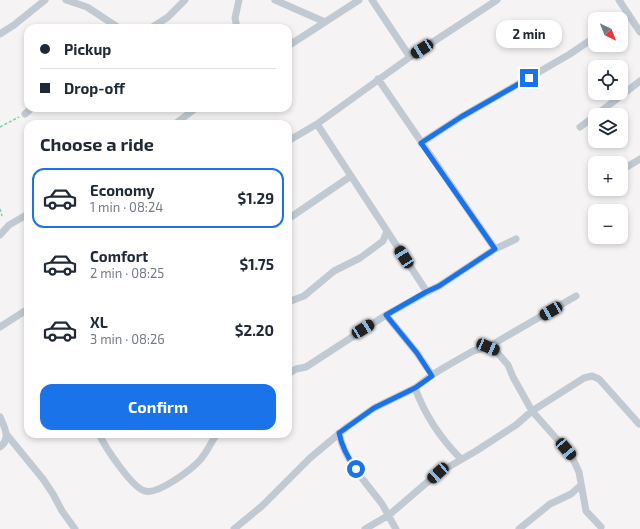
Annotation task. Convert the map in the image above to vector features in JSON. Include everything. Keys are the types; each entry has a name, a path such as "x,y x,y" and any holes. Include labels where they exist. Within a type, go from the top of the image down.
{"street":[{"path":"0,34 46,0"},
{"path":"66,0 87,7 113,24"},
{"path":"157,24 168,17 185,0"},
{"path":"237,24 239,0"},
{"path":"275,0 325,22"},
{"path":"292,43 359,0"},
{"path":"372,0 410,57"},
{"path":"292,139 317,124 378,79 497,0"},
{"path":"619,0 627,12"},
{"path":"628,14 640,32"},
{"path":"421,143 461,117 570,54 588,42"},
{"path":"378,79 495,249"},
{"path":"605,108 640,82"},
{"path":"180,120 191,112"},
{"path":"580,127 588,121"},
{"path":"317,124 426,292"},
{"path":"628,166 640,159"},
{"path":"292,216 351,176"},
{"path":"0,235 9,225 24,216"},
{"path":"292,300 304,296 334,271 360,258 383,241 387,231"},
{"path":"292,372 306,366 386,315 439,286 495,249 516,239"},
{"path":"234,529 262,506 310,458 339,433 374,408 415,388 445,366 473,352 488,347 576,296"},
{"path":"0,327 24,312"},
{"path":"386,315 417,353 432,376"},
{"path":"488,347 496,351 508,365 532,411 571,456 579,472 586,511 601,527"},
{"path":"365,529 389,515 438,473 516,425 532,411 584,378 592,376 599,379 639,424"},
{"path":"415,388 420,402 436,430 461,459"},
{"path":"0,417 7,435 43,479 62,511 75,529"},
{"path":"339,433 341,446 346,456 389,515 396,529"},
{"path":"0,448 4,444 7,435"},
{"path":"102,438 129,479 145,491 151,492 176,480 194,467 202,459 215,438"},
{"path":"519,529 550,504 571,494 581,485"}],"path":[{"path":"0,127 28,112"},
{"path":"0,209 2,216"}],"route":[{"path":"356,469 346,456 341,446 339,433 374,408 415,388 432,376 417,353 386,315 439,286 495,249 421,143 461,117 529,78"}]}
